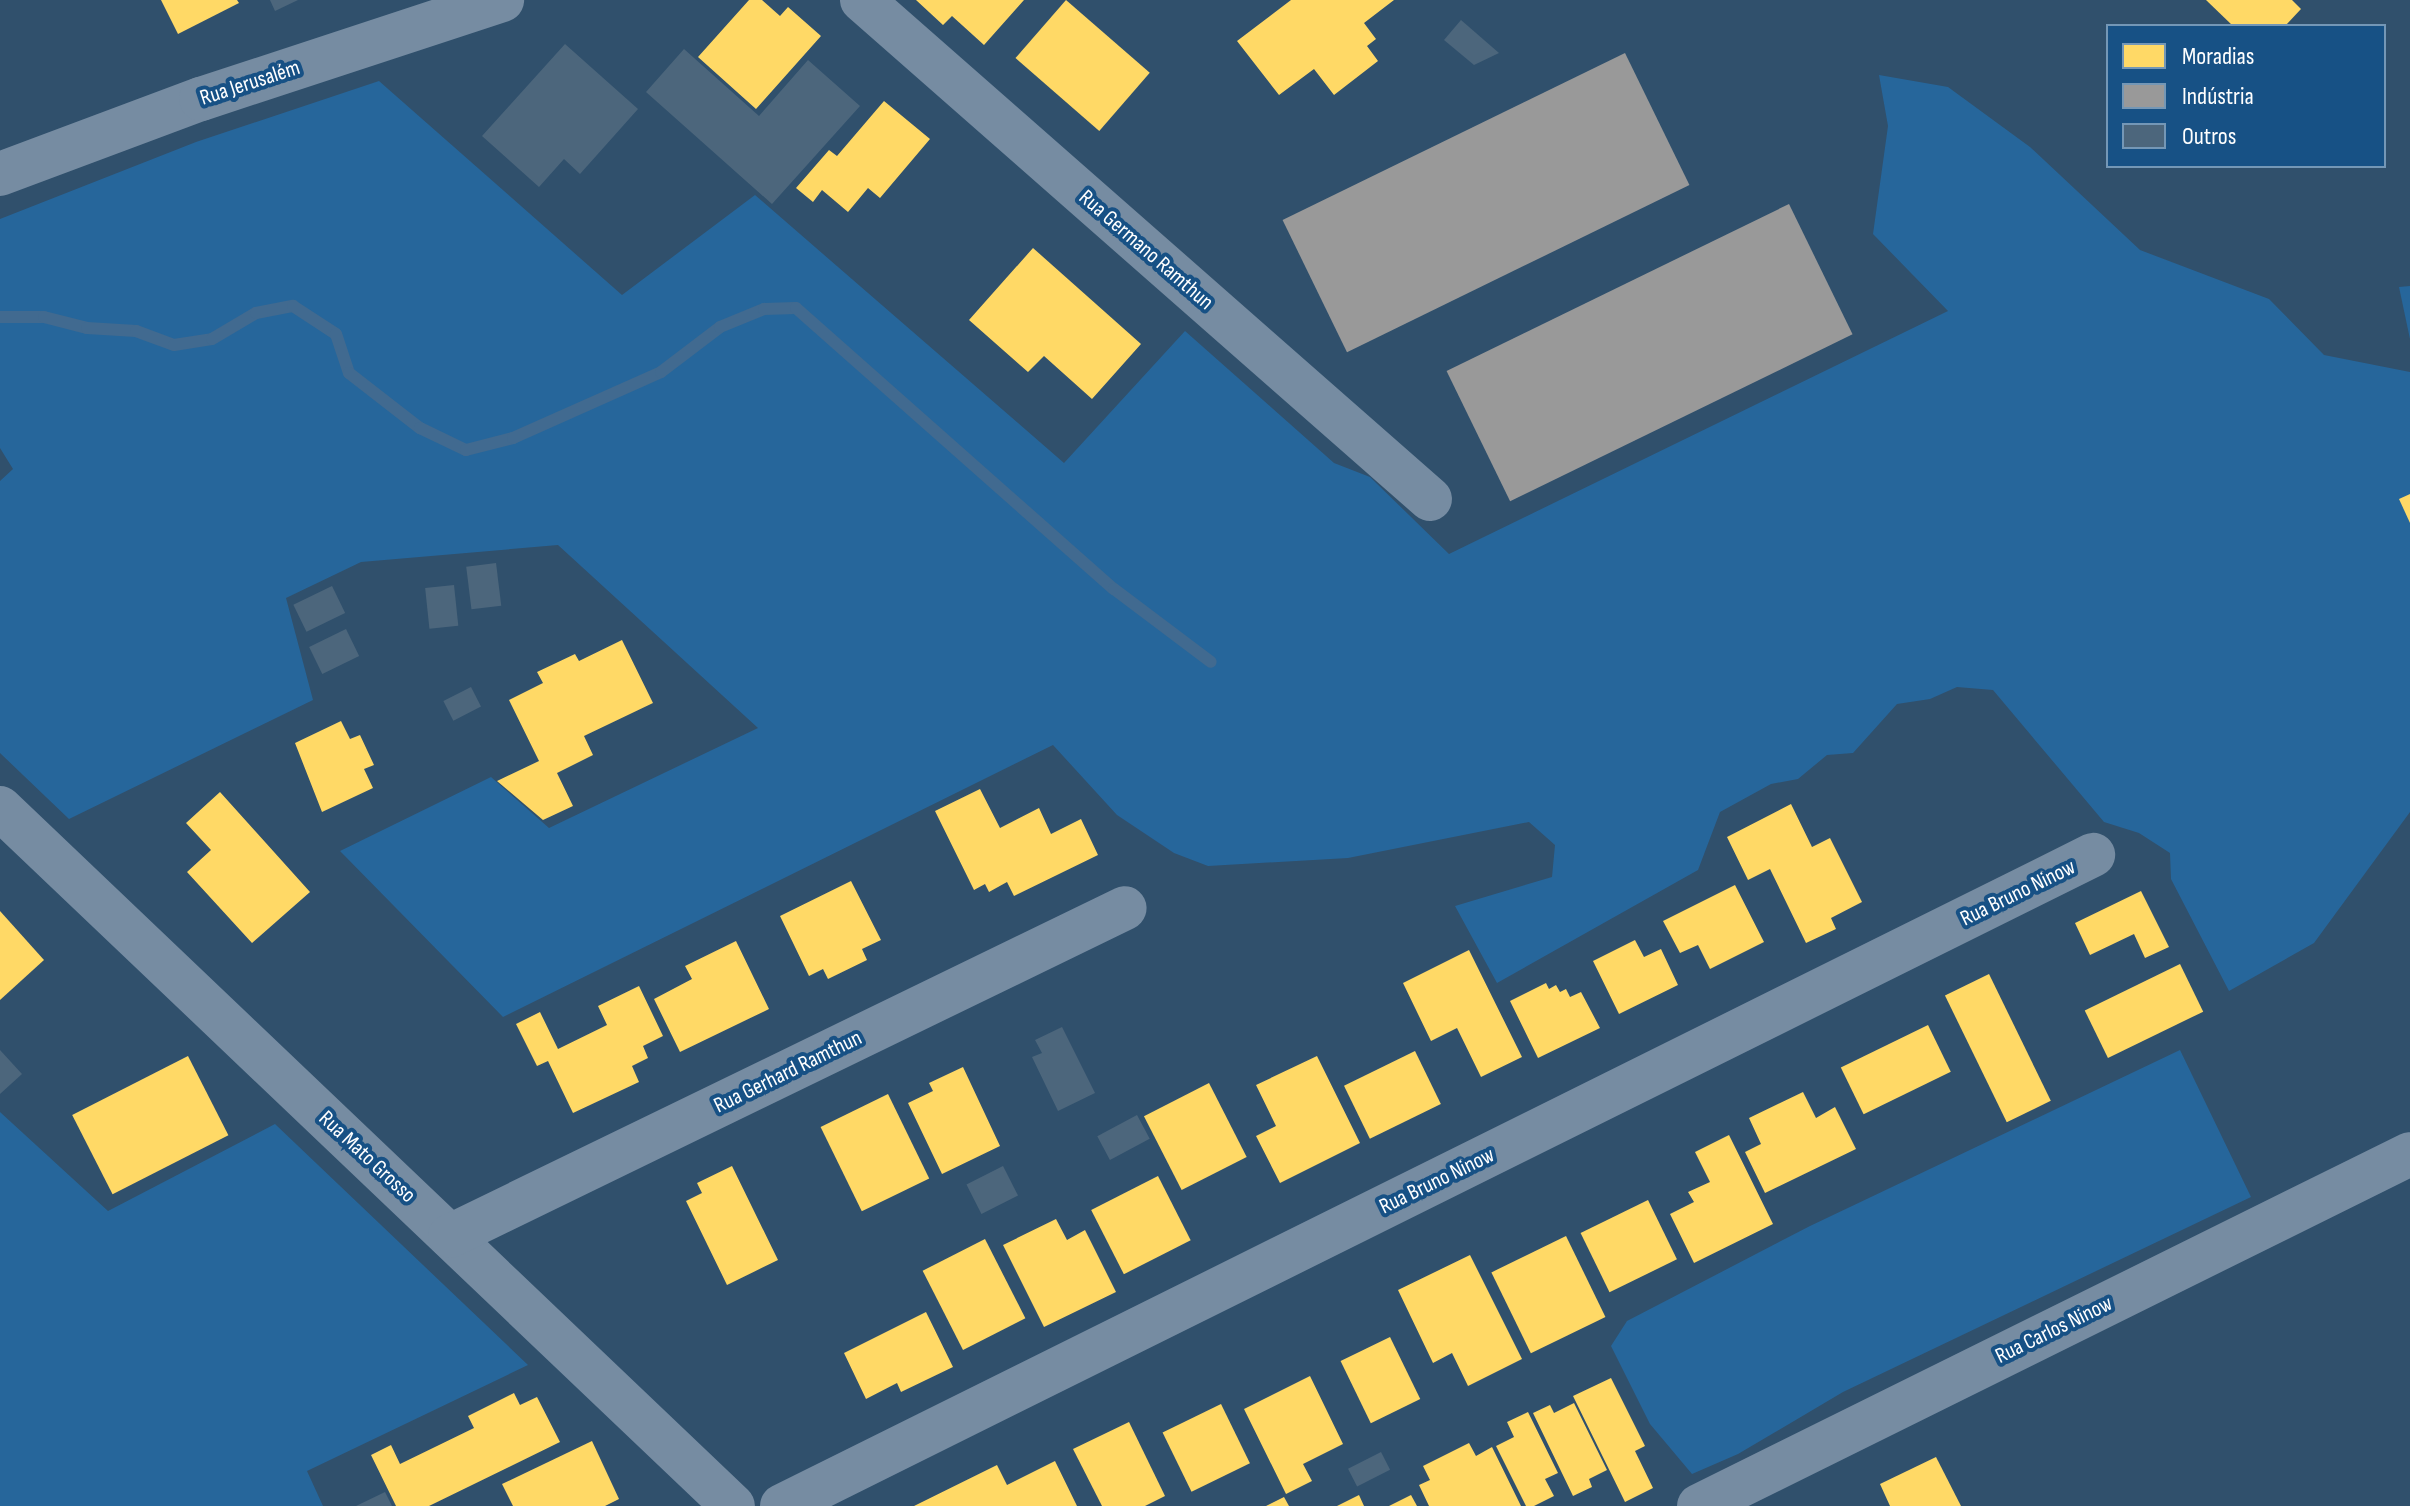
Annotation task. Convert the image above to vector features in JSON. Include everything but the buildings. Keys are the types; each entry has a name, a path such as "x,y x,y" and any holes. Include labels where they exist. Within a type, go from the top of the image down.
{"street":[{"name":"Rua Jerusalém","path":"0,174 201,99 502,0"},
{"name":"Rua Germano Ramthun","path":"862,0 1430,499"},
{"name":"Rua Mato Grosso","path":"0,808 733,1506"},
{"name":"Rua Bruno Ninow","path":"782,1506 2093,855"},
{"name":"Rua Gerhard Ramthun","path":"450,1236 1125,908"},
{"name":"Rua Carlos Ninow","path":"1699,1506 2410,1154"}],"shaded area":[{"path":"1879,75 1948,87 2030,147 2140,250 2269,299 2324,355 2410,372 2410,812 2314,943 2229,991 2171,879 2170,853 2139,833 2104,822 1993,690 1957,687 1930,699 1897,704 1853,753 1827,755 1798,779 1771,784 1720,812 1698,870 1497,983 1455,906 1552,877 1555,845 1529,822 1348,858 1208,866 1174,853 1117,815 1053,745 503,1017 340,851 491,777 549,828 758,728 558,545 361,562 286,598 313,700 69,819 0,753 0,481 13,469 0,448 0,219 196,142 379,81 622,295 755,195 1064,463 1185,331 1334,463 1370,477 1449,554 1948,311 1873,234 1888,126"},
{"path":"2410,286 2410,339 2399,287"},
{"path":"2180,1050 2251,1197 1843,1392 1738,1454 1692,1474 1650,1424 1611,1346 1627,1321 1810,1226"},
{"path":"0,1112 108,1211 275,1124 528,1365 307,1471 323,1506 0,1506"}],"waterway":[{"path":"0,317 44,317 87,328 136,331 174,345 212,339 256,313 293,306 336,334 349,373 420,428 466,450 513,438 661,372 720,327 764,309 796,308 1114,589 1211,662"}]}
